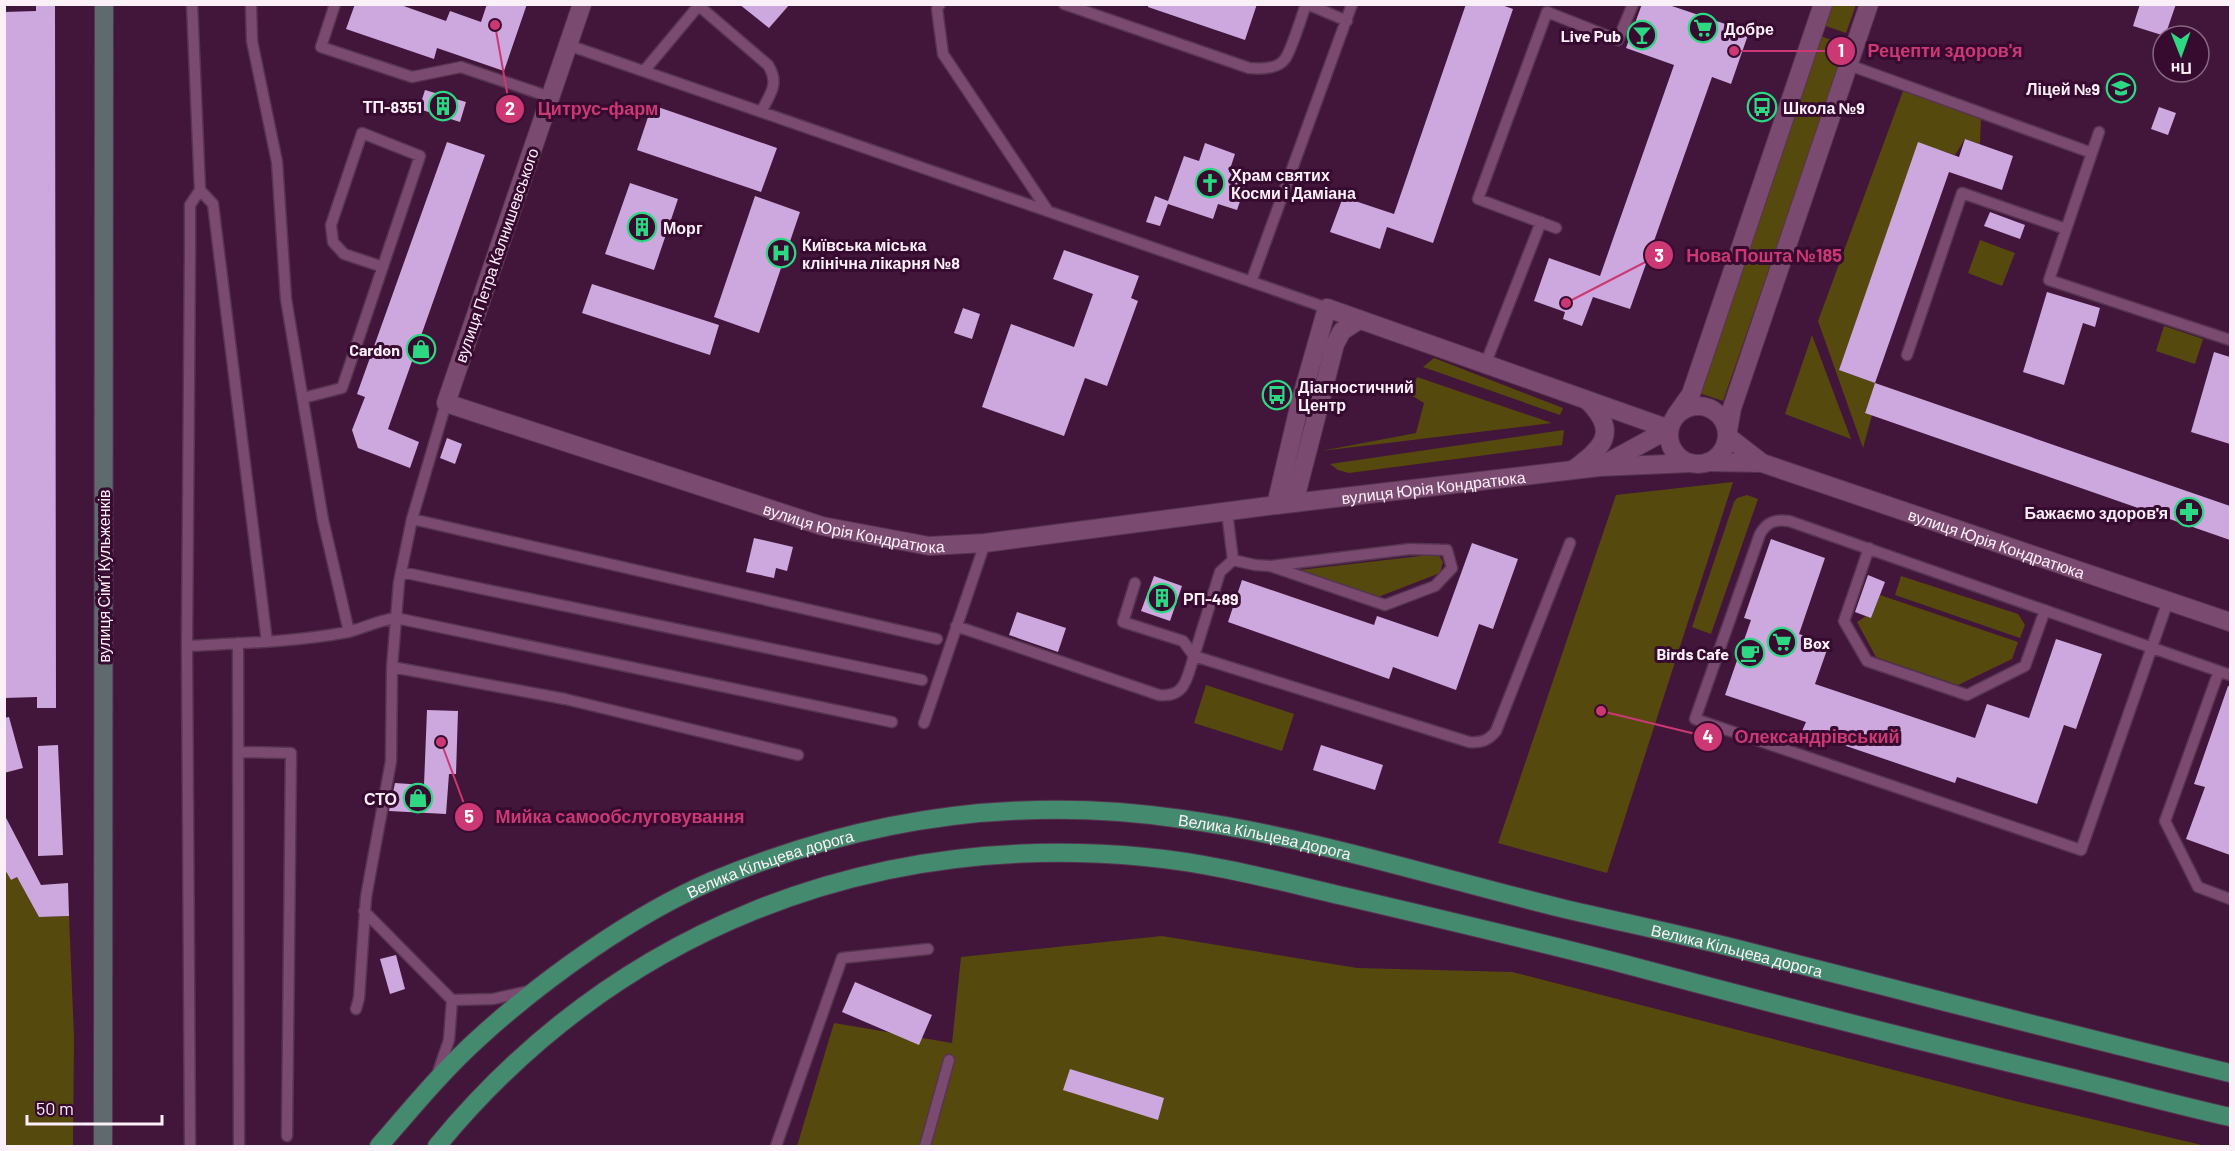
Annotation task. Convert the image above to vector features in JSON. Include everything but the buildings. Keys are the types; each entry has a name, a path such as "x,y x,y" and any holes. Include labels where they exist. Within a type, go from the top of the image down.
{"main road":[{"name":"вулиця Сімʼї Кульженків","path":"103,1146 104,4"},
{"name":"Велика Кільцева дорога","path":"379,1146 435,1081 481,1036 535,990 639,919 710,882 792,853 875,829 932,817 994,810 1055,809 1122,812 1183,819 1258,833 1762,955 2230,1073"},
{"path":"437,1146 509,1069 574,1013 697,935 742,915 823,886 944,859 1018,852 1151,857 1242,873 1553,946 1751,998 2230,1117"}],"street":[{"name":"вулиця Петра Калнишевського","path":"446,403 582,4"},
{"path":"1823,4 1691,394 1673,422 1669,438 1676,454 1699,462 1721,452 1727,436 1732,408 1869,4"},
{"path":"1285,504 1300,403 1327,308 1588,401 1673,422"},
{"path":"1285,504 1335,344 1342,331 1359,320"},
{"path":"1572,471 1597,452 1604,439 1605,426 1600,413 1588,401"},
{"name":"вулиця Юрія Кондратюка","path":"446,403 822,526 929,546 985,543 1285,504 1599,467 1699,462 1762,463 2230,622"},
{"path":"1673,422 1689,407 1705,406 1719,414 1727,436"},
{"name":"вулиця Юрія Кондратюка","path":"1599,467 1673,422"},
{"name":"вулиця Юрія Кондратюка","path":"1727,436 1762,463"}],"lane":[{"path":"190,1146 187,646 190,205 200,190 192,4"},
{"path":"251,4 252,41 277,162 286,299 323,520 349,632"},
{"path":"335,4 321,46 412,77 461,67 550,97"},
{"path":"940,4 937,9 943,54 1048,212"},
{"path":"1064,4 1249,68 1261,69 1276,65 1286,59 1306,4 1347,21"},
{"path":"1251,282 1352,4"},
{"path":"1556,228 1478,199 1547,12 1618,40 1633,4"},
{"path":"644,71 700,5 768,65 774,75 774,85 761,112"},
{"path":"568,45 1327,308"},
{"path":"1849,65 2092,153"},
{"path":"2099,132 2049,280 2230,340"},
{"path":"303,398 342,388 383,267 420,156 362,133 331,225 333,242 344,255 383,267"},
{"path":"200,190 213,204 267,642"},
{"path":"1907,355 1962,193 2066,229"},
{"path":"1485,365 1541,222"},
{"path":"356,1009 359,998 364,911 391,761 392,667 401,572 412,519 446,403"},
{"path":"1227,512 1233,561"},
{"path":"412,519 937,639"},
{"path":"2168,601 2153,646 2081,850 1695,720 1760,534 1766,524 1779,520 1789,521 1869,548 2153,646 2230,675"},
{"path":"924,723 985,543"},
{"path":"1135,583 1123,622 1183,641 1194,656 1457,739 1479,743 1490,738 1496,731 1570,543"},
{"path":"1869,548 1844,621 1867,661 1967,695 2025,666 2045,610"},
{"path":"1233,561 1270,566 1410,549 1447,550 1452,568 1435,586 1385,605 1270,566"},
{"path":"956,626 1159,695 1168,696 1177,693 1183,687 1220,572 1233,561"},
{"path":"401,572 922,680"},
{"path":"187,646 267,642 349,632 383,619 396,618 891,722"},
{"path":"238,643 239,1146"},
{"path":"392,667 565,699 798,755"},
{"path":"2219,671 2165,821 2198,887 2230,899"},
{"path":"238,752 291,753 287,1136"},
{"path":"364,911 452,1000 493,999 535,990"},
{"path":"776,1146 842,958 927,949"},
{"path":"435,1081 449,1040 452,1000"},
{"path":"925,1146 949,1060"}],"shaded area":[{"path":"1824,5 1856,5 1846,33 1817,23"},
{"path":"1817,35 1847,45 1723,401 1696,392"},
{"path":"1903,91 1981,117 1980,144 1965,139 1955,155 1918,143 1839,370 1875,383 1865,412 1872,415 1863,448 1818,321"},
{"path":"1980,240 2015,253 2002,286 1968,273"},
{"path":"2164,326 2203,339 2195,364 2156,351"},
{"path":"1812,335 1851,439 1785,414"},
{"path":"1434,358 1563,408 1560,415 1423,367"},
{"path":"1417,377 1552,423 1321,451 1416,433 1424,403 1411,395"},
{"path":"1564,430 1562,445 1349,473 1338,470 1330,464"},
{"path":"1733,482 1607,873 1498,843 1616,495"},
{"path":"1747,495 1758,499 1711,634 1692,627 1734,502 1737,498"},
{"path":"1438,554 1443,562 1440,573 1378,597 1291,571"},
{"path":"1901,576 2018,614 2025,625 2020,638 1895,595"},
{"path":"1880,595 2018,642 2012,659 1958,685 1876,657 1857,622 1866,616 1871,618"},
{"path":"1206,685 1294,714 1282,751 1194,723"},
{"path":"4,868 11,880 17,877 39,917 69,916 74,1037 73,1146 5,1146"},
{"path":"1162,936 1357,968 1512,972 2015,1101 2206,1146 797,1146 834,1023 952,1043 961,957"}],"place":[{"name":"Цитрус-фарм","path":"495,25"},
{"name":"Добре","path":"1703,28"},
{"name":"Live Pub","path":"1642,35"},
{"name":"Рецепти здоров'я","path":"1734,51"},
{"name":"Ліцей №9","path":"2121,88"},
{"name":"ТП-8351","path":"443,106"},
{"name":"Школа №9","path":"1762,107"},
{"name":"Храм святих Косми і Даміана","path":"1210,183"},
{"name":"Морг","path":"642,227"},
{"name":"Київська міська клінічна лікарня №8","path":"781,253"},
{"name":"Нова Пошта №185","path":"1566,303"},
{"name":"Cardon","path":"421,349"},
{"name":"Діагностичний Центр","path":"1277,395"},
{"name":"Бажаємо здоров'я","path":"2189,512"},
{"name":"РП-489","path":"1162,598"},
{"name":"Box","path":"1782,642"},
{"name":"Birds Cafe","path":"1750,653"},
{"name":"Олександрівський","path":"1601,711"},
{"name":"Мийка самообслуговування","path":"441,742"},
{"name":"СТО","path":"418,798"}]}
